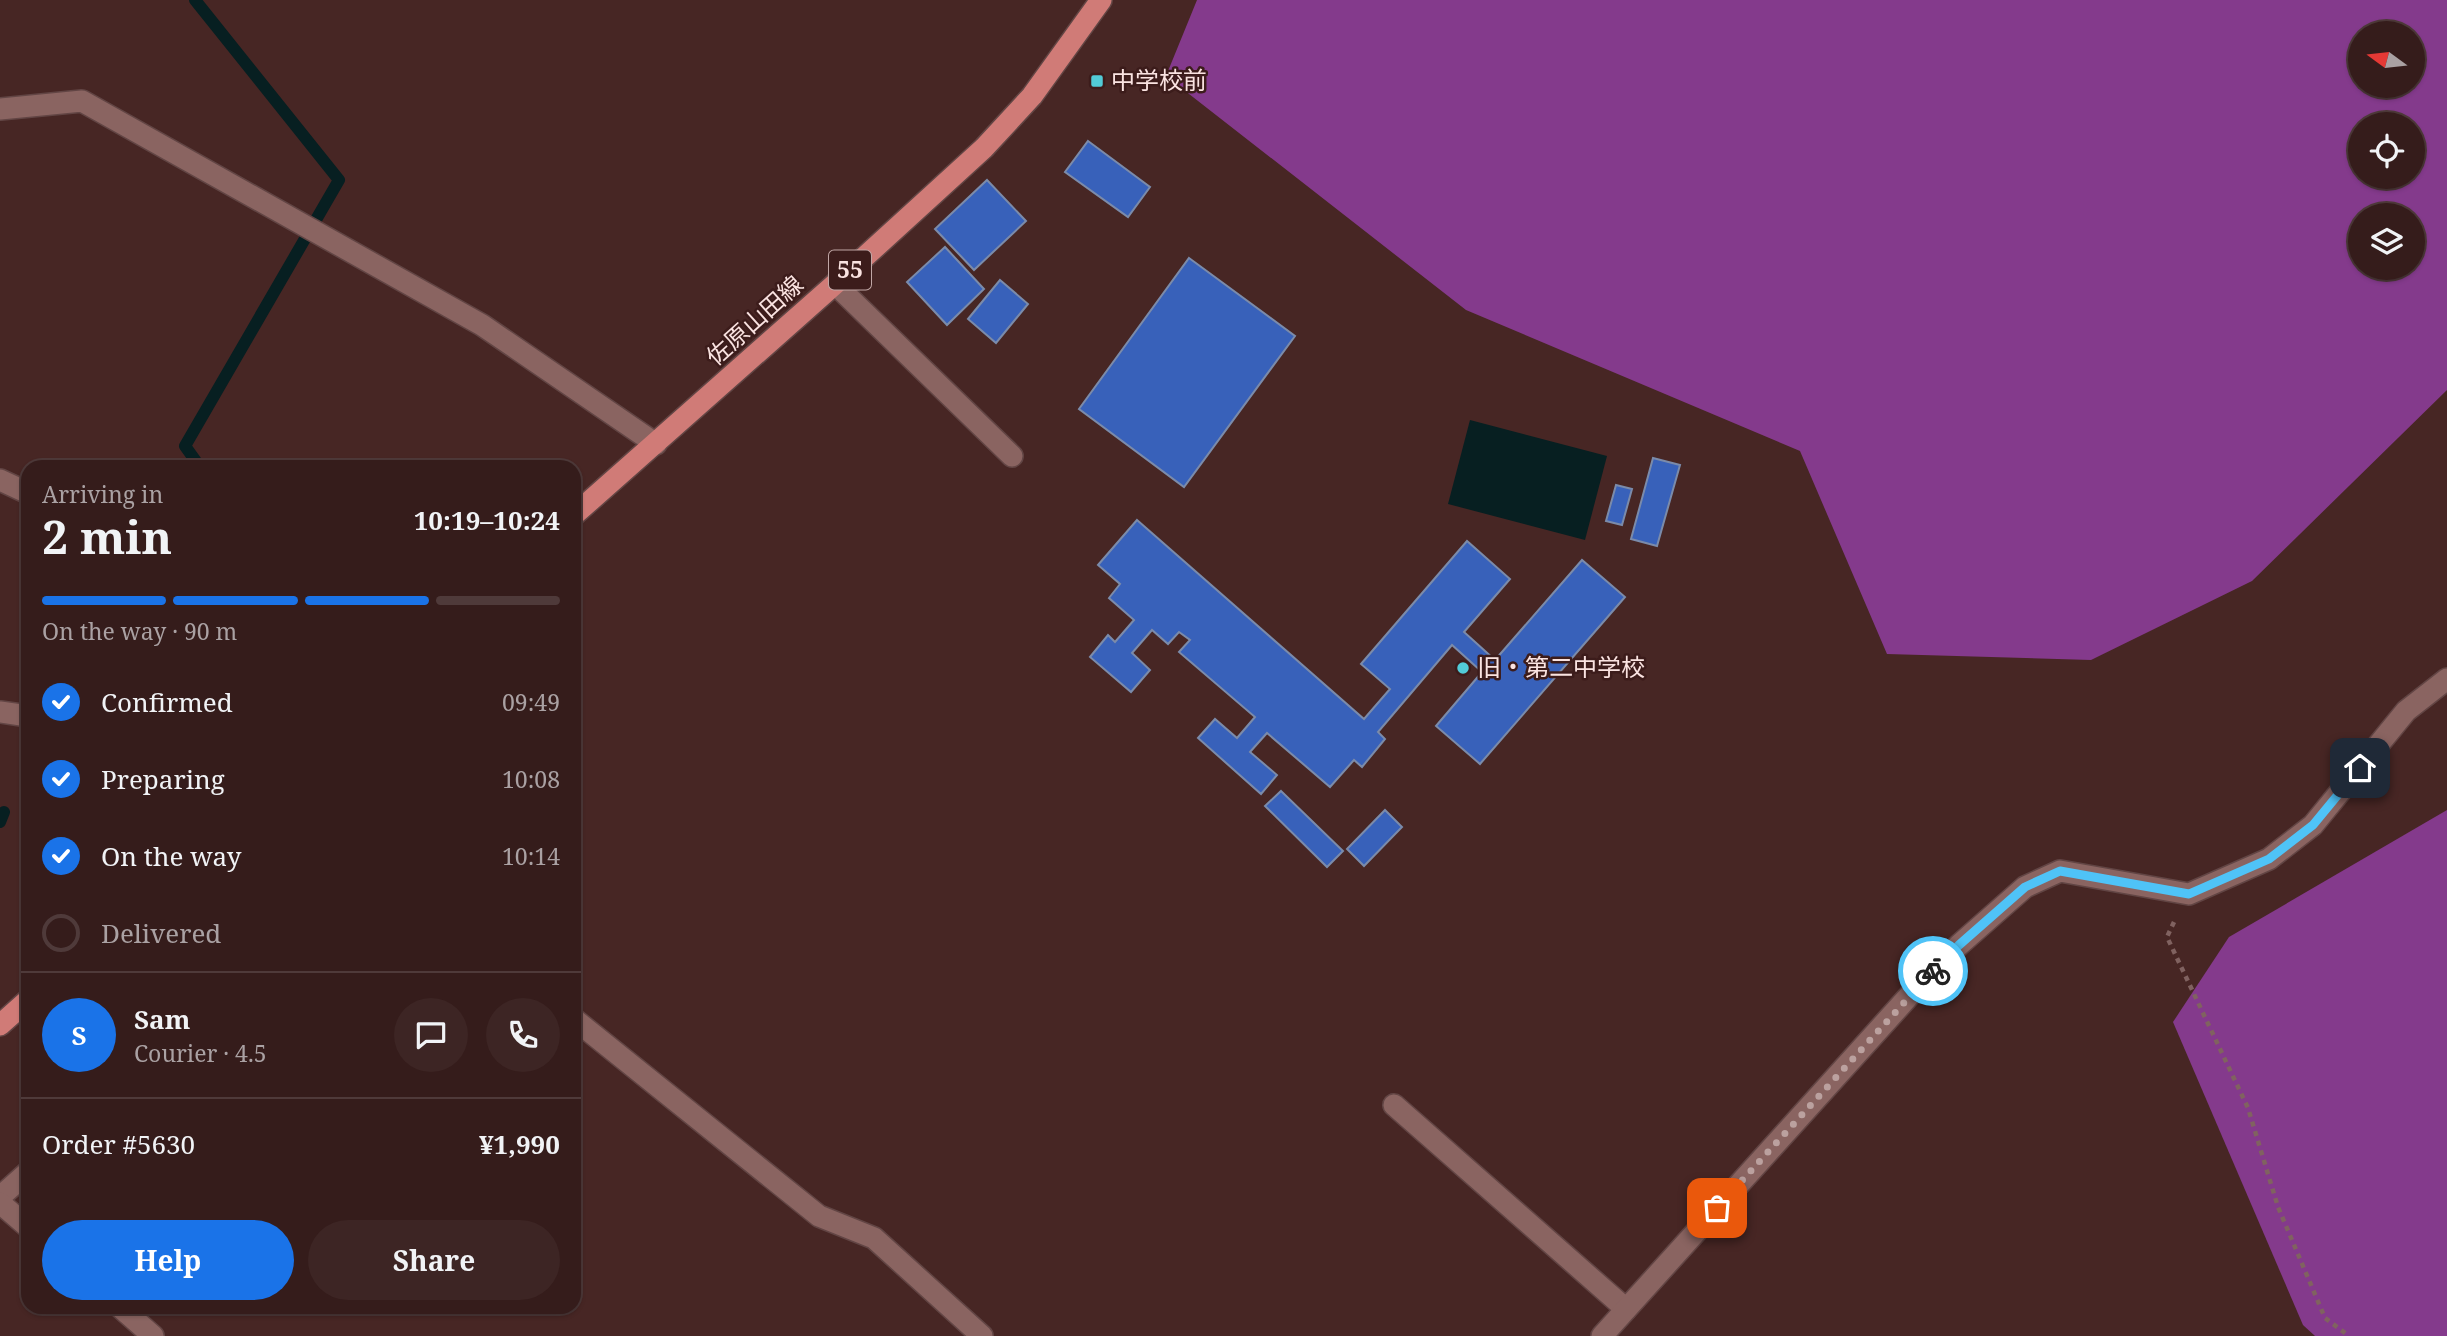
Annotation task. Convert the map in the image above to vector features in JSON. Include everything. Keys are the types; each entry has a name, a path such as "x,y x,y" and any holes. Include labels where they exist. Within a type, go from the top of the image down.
{"main road":[{"name":"佐原山田線","path":"581,509 984,148 1032,96 1101,0"},
{"path":"0,1026 21,1006"}],"street":[{"path":"0,109 82,101 482,325 656,444"},
{"path":"835,284 1012,456"},
{"path":"0,480 21,490"},
{"path":"1603,1336 1919,986 1959,945 2025,887 2060,871 2189,894 2269,859 2313,825 2406,712 2447,679"},
{"path":"0,712 21,715"},
{"path":"581,1025 819,1216 874,1238 982,1336"},
{"path":"1394,1105 1626,1309"},
{"path":"0,1197 21,1178"},
{"path":"0,1203 21,1221"},
{"path":"128,1314 153,1336"}],"path":[{"path":"2189,894 2167,937 2248,1108 2278,1207 2325,1318 2349,1336"}],"shaded area":[{"path":"1197,0 2447,0 2447,390 2252,581 2091,660 1887,654 1800,451 1466,310 1166,76"},
{"path":"2447,810 2447,1336 2315,1336 2303,1325 2173,1022 2229,937"}],"water":[{"path":"1470,420 1607,456 1585,540 1448,504"}],"building":[{"path":"1088,141 1150,187 1128,217 1065,172"},
{"path":"987,180 1026,221 974,270 935,229"},
{"path":"945,247 984,289 947,325 907,282"},
{"path":"1189,258 1295,336 1184,487 1079,409"},
{"path":"1000,280 1028,304 996,343 968,319"},
{"path":"1653,458 1680,465 1657,546 1631,539"},
{"path":"1616,485 1632,489 1622,525 1606,521"},
{"path":"1137,520 1364,719 1390,689 1361,664 1467,541 1510,579 1464,632 1495,660 1582,560 1625,597 1480,764 1436,726 1482,672 1452,645 1378,732 1385,739 1362,767 1354,760 1330,787 1267,733 1250,752 1277,775 1261,794 1198,738 1215,719 1237,738 1255,717 1179,652 1190,640 1179,632 1168,644 1152,630 1132,653 1150,670 1131,692 1090,657 1108,635 1115,642 1134,620 1109,598 1120,584 1098,565"},
{"path":"1281,791 1343,851 1327,867 1265,806"},
{"path":"1385,810 1402,827 1364,866 1347,849"}],"waterway":[{"path":"195,0 339,180 185,446 195,460"},
{"path":"0,822 4,812"}],"way so far":[{"path":"1717,1208 1933,971"}],"place":[{"name":"中学校前","path":"1097,81"},
{"name":"旧・第二中学校","path":"1463,668"}],"route":[{"path":"1933,971 2025,887 2060,871 2189,894 2269,859 2313,825 2360,768"}]}
